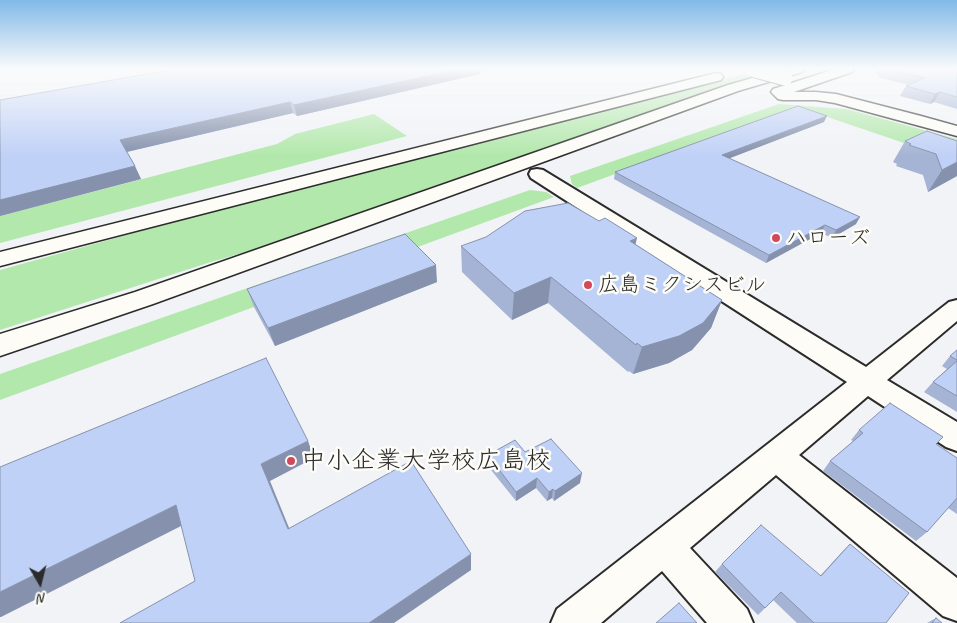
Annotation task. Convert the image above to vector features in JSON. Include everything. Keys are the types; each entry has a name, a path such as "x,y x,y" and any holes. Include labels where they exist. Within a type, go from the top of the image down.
{"street":[{"path":"188,210 434,139 585,98"},
{"path":"0,259 629,98"},
{"path":"144,298 705,98"},
{"path":"0,345 144,298 330,242 747,103 755,98"},
{"path":"825,98 944,119"},
{"path":"871,98 944,119"},
{"path":"875,98 904,106"},
{"path":"882,98 944,119 957,131"},
{"path":"537,174 957,438"},
{"path":"571,623 866,380 950,321"},
{"path":"776,456 957,602"},
{"path":"664,547 733,623"}],"green space":[{"path":"654,98 687,98 304,235 211,262 0,330 0,270 228,207"},
{"path":"779,104 846,109 957,139 957,161 798,107 577,188 572,184 570,176"},
{"path":"374,114 407,136 0,243 0,216 277,144 295,134"},
{"path":"530,190 546,192 554,197 0,400 0,374"}],"building":[{"path":"11,98 326,98 294,105 290,102 120,140 135,166 0,200 0,100"},
{"path":"798,106 827,116 722,155 860,217 836,230 825,225 769,255 615,172"},
{"path":"927,131 957,141 957,162 942,170 936,154 909,145 911,144 905,141"},
{"path":"568,203 599,221 605,218 637,238 630,241 722,300 703,323 679,336 642,347 637,343 636,345 551,277 514,293 461,246 486,237 525,211"},
{"path":"405,234 436,265 268,328 247,289"},
{"path":"957,350 957,360 950,356"},
{"path":"266,358 308,441 261,464 288,529 411,461 471,554 369,623 120,623 195,581 176,505 0,592 0,467"},
{"path":"957,361 957,396 933,382"},
{"path":"890,403 943,437 936,444 957,458 957,498 927,532 830,461 863,433 859,430"},
{"path":"551,439 582,473 555,491 553,489 549,492 537,478 516,492 488,455 515,440 525,452"},
{"path":"761,525 821,576 850,544 909,593 886,623 814,623 781,592 765,608 722,564"},
{"path":"679,603 697,623 656,623"},
{"path":"936,618 942,623 932,623"}],"place":[{"name":"ハローズ","path":"776,238"},
{"name":"広島ミクシスビル","path":"588,285"},
{"name":"中小企業大学校広島校","path":"291,461"}]}
